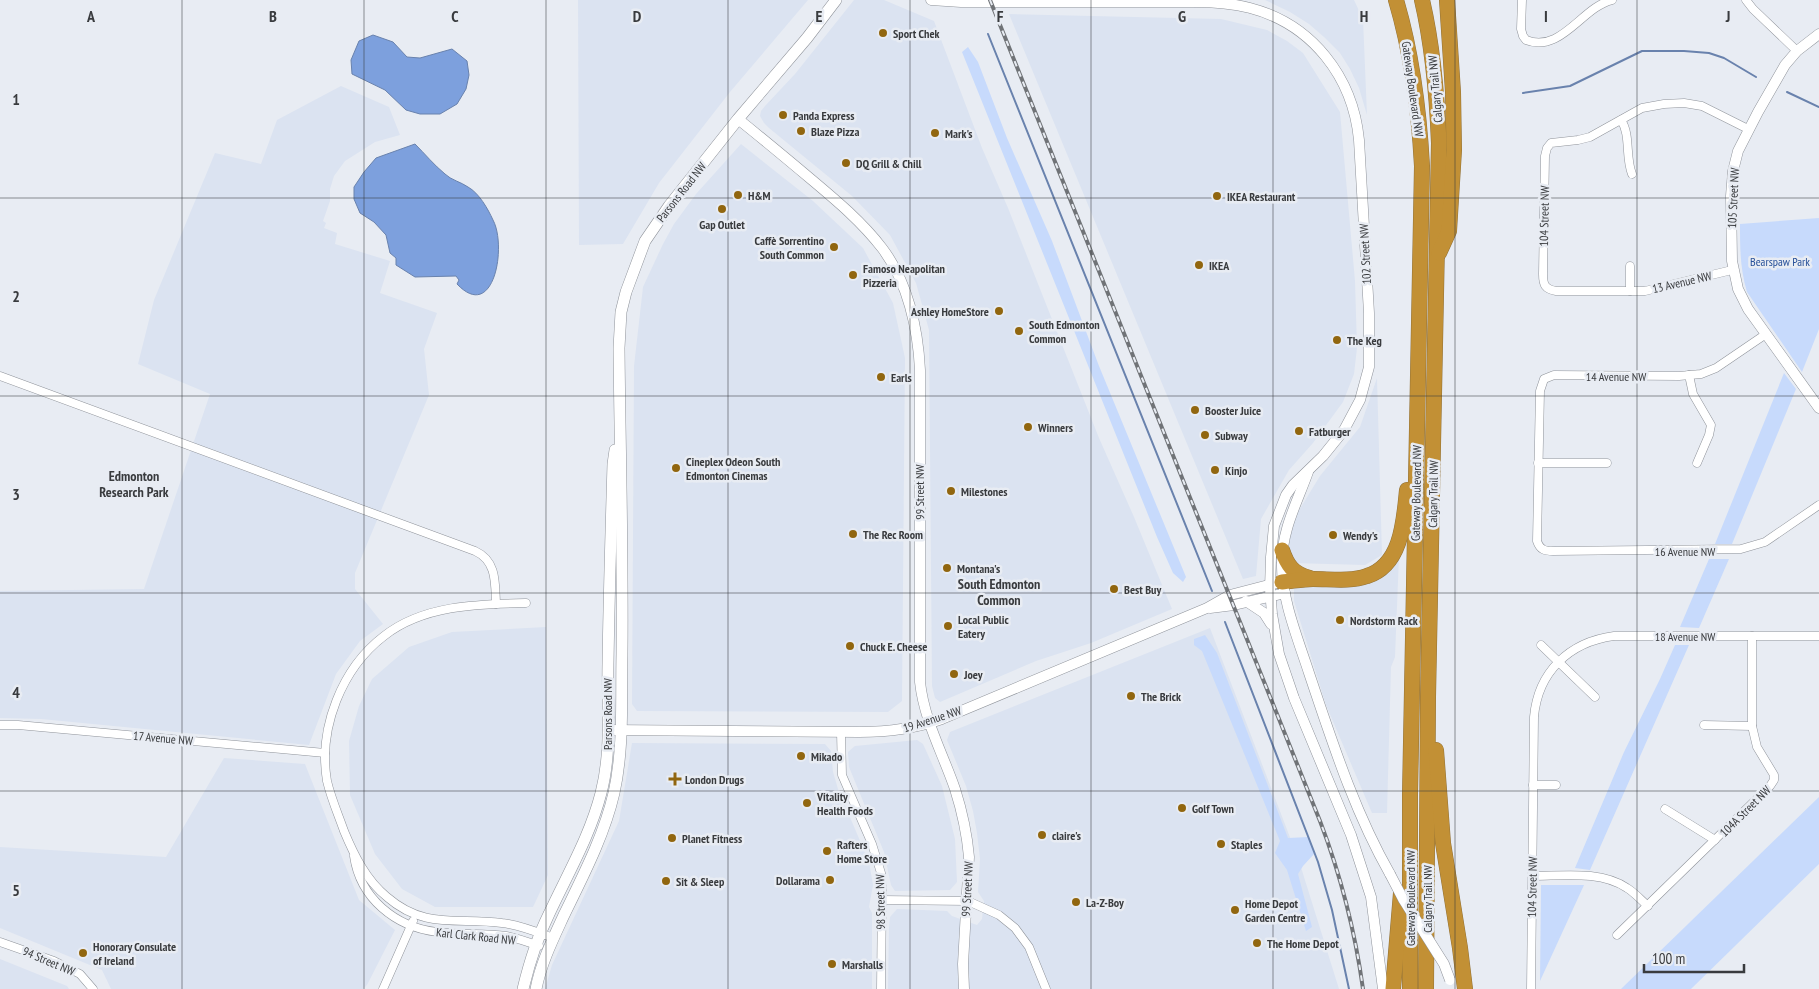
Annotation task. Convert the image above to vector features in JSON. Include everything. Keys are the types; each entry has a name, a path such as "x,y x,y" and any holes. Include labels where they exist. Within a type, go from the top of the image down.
{"highway":[{"name":"Gateway Boulevard NW","path":"1396,0 1410,53 1420,125 1422,166 1410,795 1410,989"},
{"name":"Calgary Trail NW","path":"1422,0 1437,93 1439,143 1428,697 1426,989"},
{"path":"1437,259 1449,231 1454,150 1453,92 1447,0"},
{"path":"1279,586 1311,579 1351,579 1369,576 1379,570 1393,554 1402,530 1410,441 1418,397"},
{"path":"1282,550 1285,560 1293,570 1303,577 1311,579"},
{"path":"1428,697 1438,763 1443,843 1465,989"},
{"path":"1393,989 1410,795"}],"main road":[{"name":"Parsons Road NW","path":"536,989 538,976 553,938 594,852 611,806 618,770 622,496 619,348 626,292 645,241 658,220 836,0"},
{"name":"Parsons Road NW","path":"523,989 540,934 586,839 595,814 604,778 608,730 608,612 613,464 620,423"}],"street":[{"name":"102 Street NW","path":"931,0 961,2 1149,1 1226,3 1249,7 1270,14 1305,35 1322,51 1338,74 1346,89 1357,124 1370,349 1369,367 1365,384 1344,430 1308,471 1292,485 1277,516 1272,541 1279,586"},
{"path":"1522,0 1521,29 1524,39 1534,42 1552,39 1567,32 1593,8 1612,0"},
{"path":"1746,0 1797,51"},
{"name":"105 Street NW","path":"1819,34 1797,51 1777,77 1738,151 1732,180 1732,270 1743,299 1819,408"},
{"path":"1632,174 1628,160 1626,129 1621,120 1642,108 1651,105 1684,103 1709,109 1748,129"},
{"name":"99 Street NW","path":"738,120 847,210 866,229 884,250 905,291 914,318 919,348 920,370 920,682 922,698 962,812 968,841 968,901 963,964 964,989"},
{"name":"104 Street NW","path":"1546,287 1543,274 1546,151 1549,145 1555,142 1590,137 1621,120"},
{"path":"1630,266 1630,291"},
{"name":"13 Avenue NW","path":"1546,287 1556,292 1630,291 1659,288 1732,270"},
{"name":"14 Avenue NW","path":"1538,462 1540,391 1544,379 1554,375 1689,376 1701,374 1716,368 1766,334"},
{"path":"0,376 476,551 486,558 492,569 495,579 496,604"},
{"path":"1689,376 1693,394 1711,425 1709,435 1697,463"},
{"path":"1538,462 1607,463"},
{"name":"16 Avenue NW","path":"1538,462 1536,537 1540,548 1543,550 1741,550 1766,542 1819,505"},
{"name":"102 Street NW","path":"1275,632 1270,596 1279,586 1282,550 1287,523 1308,471"},
{"path":"1279,586 1347,781 1366,827 1403,899 1440,958 1451,986"},
{"name":"19 Avenue NW","path":"1207,608 1234,605 1270,596 1279,586"},
{"name":"19 Avenue NW","path":"608,730 890,732 909,729 930,723 1207,608 1230,594 1279,586"},
{"path":"1246,601 1264,613 1275,632 1294,698 1351,834 1371,897 1383,989"},
{"name":"Karl Clark Road NW","path":"526,603 458,607 433,612 405,623 385,635 368,650 343,687 330,721 325,753 330,794 354,854 368,876 382,892 400,907 415,914 440,921 504,923 553,938"},
{"name":"18 Avenue NW","path":"1559,662 1572,651 1586,643 1614,636 1819,636"},
{"name":"104A Street NW","path":"1617,936 1774,780 1773,772 1757,748 1752,726 1752,636"},
{"path":"1541,645 1595,697"},
{"name":"104 Street NW","path":"1531,989 1534,725 1536,701 1546,677 1559,662"},
{"name":"17 Avenue NW","path":"0,725 325,753"},
{"path":"1704,726 1752,726"},
{"name":"98 Street NW","path":"841,732 842,775 876,855 882,882 880,989"},
{"path":"1533,785 1556,785"},
{"name":"104A Street NW","path":"1666,809 1715,840"},
{"name":"Karl Clark Road NW","path":"354,854 356,868 372,898 386,912 411,925 422,930 442,933 507,936 548,950"},
{"path":"1532,876 1591,876 1605,878 1628,888 1648,906"},
{"path":"882,900 968,901 999,915 1015,928 1028,947 1046,989"},
{"path":"383,989 415,914"},
{"name":"94 Street NW","path":"0,942 54,961 80,974 93,989"}],"shaded area":[{"path":"578,0 808,0 730,92 659,183 623,244 579,245"},
{"name":"South Edmonton Common","path":"854,0 884,0 934,21 982,148 1008,208 1099,438 1172,609 1091,643 1036,661 940,702 935,698 932,686 929,330 916,283 890,235 852,196 769,128 760,116 765,106 795,74"},
{"path":"1265,0 1354,0 1363,19 1367,115 1359,88 1340,53 1309,24"},
{"name":"South Edmonton Common","path":"1009,14 1221,19 1267,30 1303,53 1340,112 1355,281 1357,348 1354,374 1343,402 1313,443 1289,470 1261,519 1256,576 1243,579"},
{"path":"341,86 389,107 400,135 375,142 345,161 334,176 330,189 330,201 323,221 326,223 324,228 337,233 335,244 390,261 380,293 437,313 424,349 429,395 355,573 355,589 383,624 360,641 336,674 309,745 41,719 0,718 0,591 144,589 210,394 138,364 154,300 215,153 261,164 277,120"},
{"path":"741,144 813,201 863,248 893,303 905,358 902,701 888,712 637,711 632,704 634,366 643,287 674,224 696,194"},
{"path":"1377,378 1382,555 1365,565 1291,563 1287,542 1295,517 1320,476 1360,427"},
{"path":"1399,556 1395,657 1391,667 1387,813 1372,813 1326,705 1294,601 1294,586 1359,584"},
{"path":"546,627 548,875 533,907 435,907 402,889 375,854 350,795 349,741 359,706 372,679 409,647 452,632"},
{"path":"1210,628 1299,861 1339,989 888,989 890,917 897,909 947,911 952,916 977,925 982,919 984,901 978,892 980,859 977,833 966,786 947,740 950,732"},
{"path":"917,740 923,744 942,786 955,839 957,882 950,890 895,891 891,885 884,852 849,767 848,752 855,746"},
{"path":"632,743 825,744 831,751 833,772 838,789 869,862 873,885 869,907 872,913 872,989 545,989 552,965 619,821"},
{"path":"224,758 305,764 359,900 395,930 367,985 363,989 111,989 102,970 0,928 0,847 166,857"},
{"path":"0,959 67,986 69,989 0,989"}],"green space":[{"path":"968,47 978,62 1007,138 1052,241 1099,366 1186,577 1183,582 1173,573 1157,537 962,52"},
{"name":"Bearspaw Park","path":"1819,218 1819,329 1802,372 1747,292 1740,250 1740,224"},
{"path":"1784,373 1796,389 1732,544 1715,544"},
{"path":"1709,559 1729,559 1699,628 1680,627"},
{"path":"1205,635 1217,653 1288,838 1309,837 1314,854 1298,874 1312,927 1306,931 1287,870 1275,853 1280,841 1202,651 1194,645 1194,639"},
{"path":"1675,645 1689,645 1590,870 1575,868 1624,752"},
{"path":"1819,797 1819,864 1691,989 1621,989"},
{"path":"1541,885 1584,885 1540,981"}],"water":[{"path":"373,35 393,42 407,57 420,58 452,49 467,61 469,75 466,89 457,104 440,114 420,114 406,110 385,90 352,74 351,60 359,41"},
{"path":"415,144 447,176 476,193 486,206 493,220 497,232 498,262 488,288 480,294 470,294 457,284 459,280 456,276 415,277 396,265 396,258 390,253 386,235 374,222 360,213 354,199 354,187 364,172 376,158"}],"waterway":[{"path":"988,34 1212,591"},
{"path":"1523,93 1570,86 1642,51 1709,53 1724,58 1756,77"},
{"path":"1787,92 1819,107"},
{"path":"1225,622 1318,862 1332,910 1349,989"}],"railway":[{"path":"990,0 1320,821 1346,904 1356,946 1363,989"}],"place":[{"name":"Sport Chek","path":"883,33"},
{"name":"Panda Express","path":"783,115"},
{"name":"Blaze Pizza","path":"801,131"},
{"name":"Mark's","path":"935,133"},
{"name":"DQ Grill & Chill","path":"846,163"},
{"name":"H&M","path":"738,195"},
{"name":"IKEA Restaurant","path":"1217,196"},
{"name":"Gap Outlet","path":"722,209"},
{"name":"Caffè Sorrentino South Common","path":"834,247"},
{"name":"IKEA","path":"1199,265"},
{"name":"Famoso Neapolitan Pizzeria","path":"853,275"},
{"name":"Ashley HomeStore","path":"999,311"},
{"name":"South Edmonton Common","path":"1019,331"},
{"name":"The Keg","path":"1337,340"},
{"name":"Earls","path":"881,377"},
{"name":"Booster Juice","path":"1195,410"},
{"name":"Winners","path":"1028,427"},
{"name":"Fatburger","path":"1299,431"},
{"name":"Subway","path":"1205,435"},
{"name":"Cineplex Odeon South Edmonton Cinemas","path":"676,468"},
{"name":"Kinjo","path":"1215,470"},
{"name":"Milestones","path":"951,491"},
{"name":"The Rec Room","path":"853,534"},
{"name":"Wendy's","path":"1333,535"},
{"name":"Montana's","path":"947,568"},
{"name":"Best Buy","path":"1114,589"},
{"name":"Nordstorm Rack","path":"1340,620"},
{"name":"Local Public Eatery","path":"948,626"},
{"name":"Chuck E. Cheese","path":"850,646"},
{"name":"Joey","path":"954,674"},
{"name":"The Brick","path":"1131,696"},
{"name":"Mikado","path":"801,756"},
{"name":"London Drugs","path":"675,779"},
{"name":"Vitality Health Foods","path":"807,803"},
{"name":"Golf Town","path":"1182,808"},
{"name":"claire's","path":"1042,835"},
{"name":"Planet Fitness","path":"672,838"},
{"name":"Staples","path":"1221,844"},
{"name":"Rafters Home Store","path":"827,851"},
{"name":"Dollarama","path":"830,880"},
{"name":"Sit & Sleep","path":"666,881"},
{"name":"La-Z-Boy","path":"1076,902"},
{"name":"Home Depot Garden Centre","path":"1235,910"},
{"name":"The Home Depot","path":"1257,943"},
{"name":"Honorary Consulate of Ireland","path":"83,953"},
{"name":"Marshalls","path":"832,964"}],"district":[{"name":"Edmonton Research Park","path":"134,484"},
{"name":"South Edmonton Common","path":"999,592"}]}
